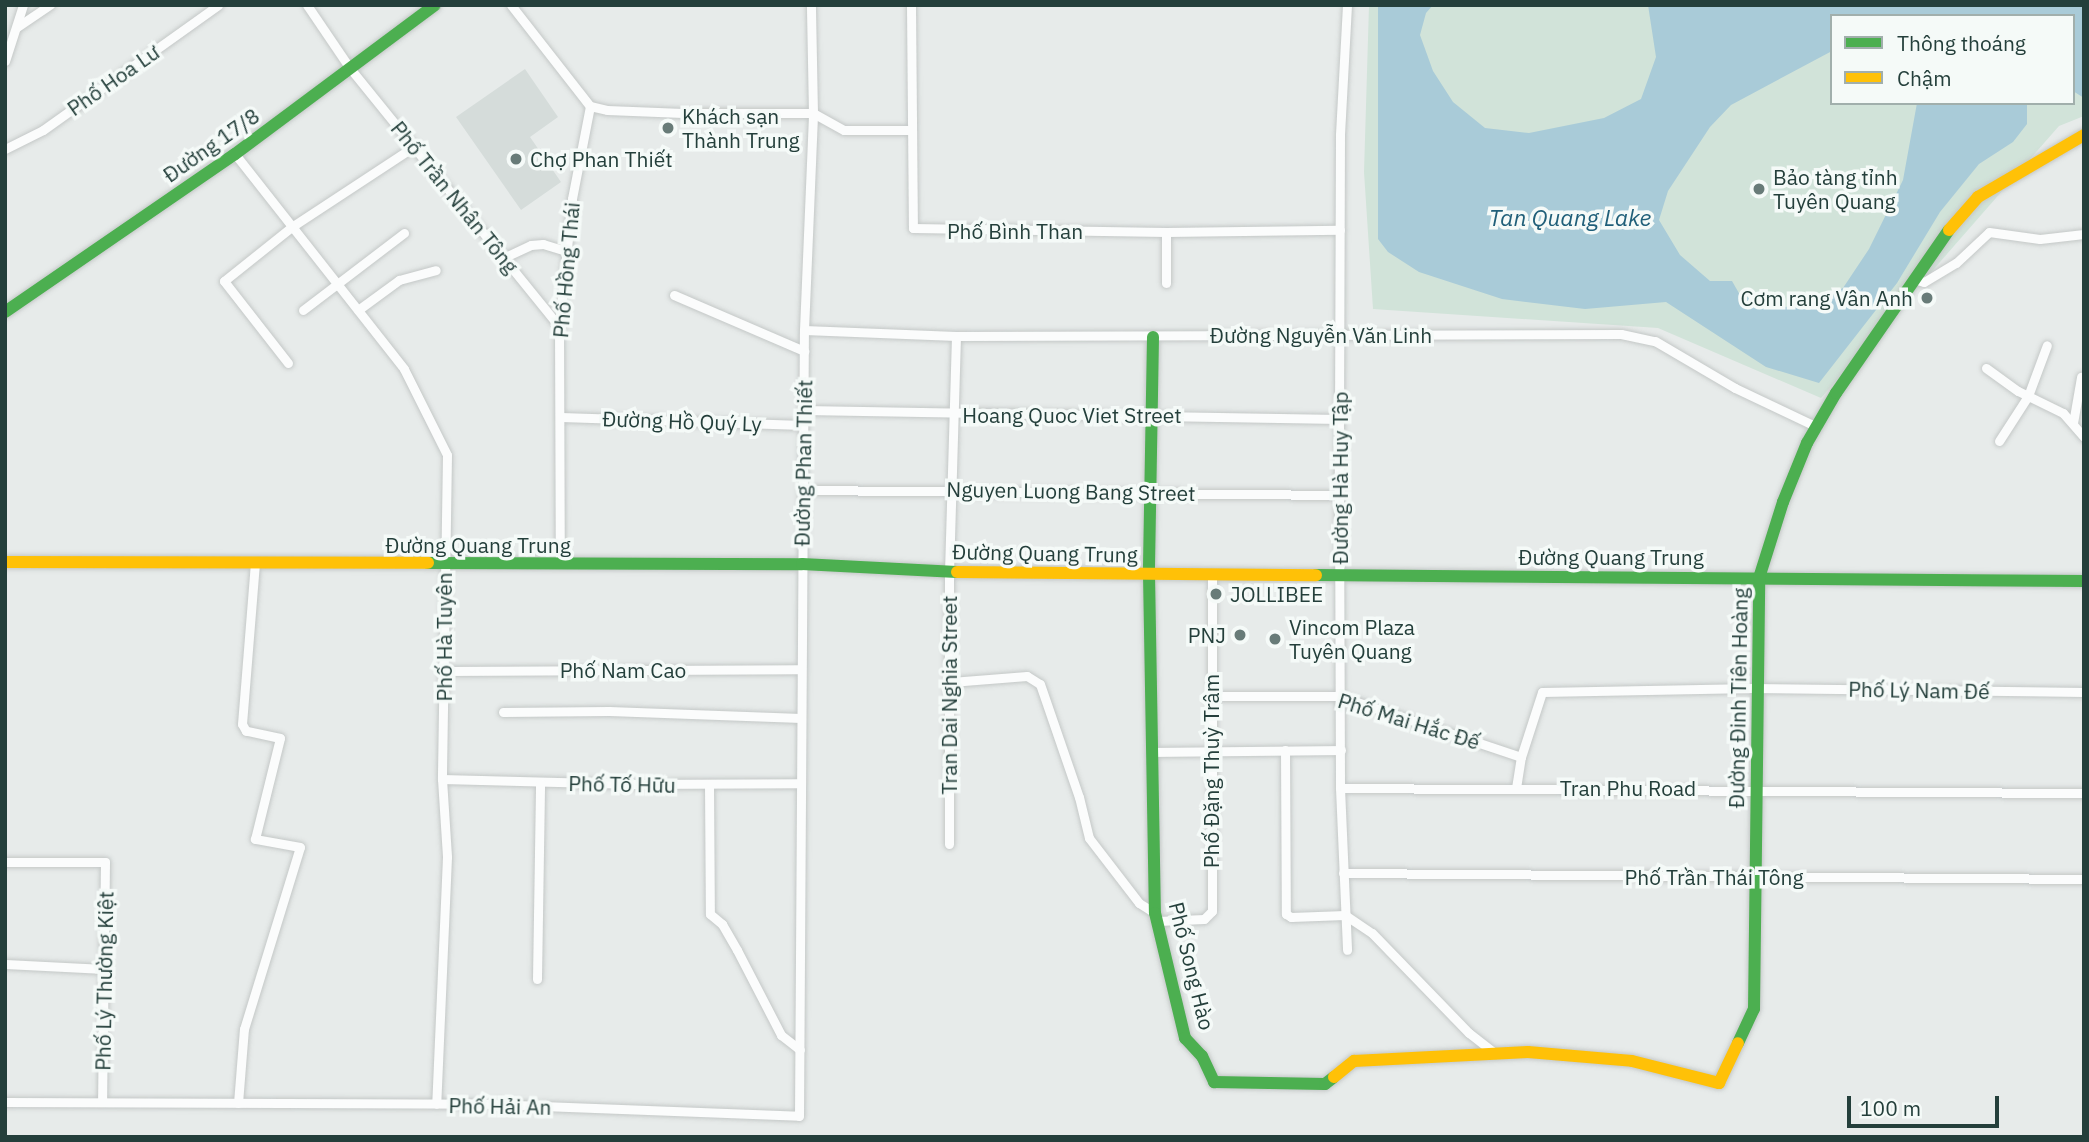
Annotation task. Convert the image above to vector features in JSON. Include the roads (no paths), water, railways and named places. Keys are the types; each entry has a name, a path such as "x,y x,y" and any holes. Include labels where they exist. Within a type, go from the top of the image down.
{"main road":[{"name":"Đường 17/8","path":"5,312 235,154 435,5"},
{"name":"Đường Đinh Tiên Hoàng","path":"1719,1083 1754,1009 1754,688 1759,578 1783,502 1816,426 1956,219 1978,197 2010,176 2084,135"},
{"name":"Phố Song Hào","path":"1153,337 1149,574 1156,917 1185,1038 1202,1056 1214,1082 1325,1084 1354,1061 1528,1052 1632,1061 1719,1083"},
{"name":"Đường Quang Trung","path":"5,562 802,564 949,572 2084,581"}],"street":[{"path":"5,61 23,5"},
{"path":"17,27 50,5"},
{"name":"Phố Hoa Lư","path":"5,149 43,130 218,5"},
{"name":"Phố Trần Nhân Tông","path":"307,5 349,67 559,326"},
{"path":"511,5 590,106 607,110 683,113 813,113 844,130 912,130"},
{"name":"Đường Phan Thiết","path":"800,921 804,330 813,113 811,5"},
{"name":"Phố Bình Than","path":"911,5 911,222 918,230 1340,230"},
{"name":"Đường Hà Huy Tập","path":"1347,5 1340,135 1339,495 1340,788 1347,950"},
{"name":"Phố Hồng Thái","path":"560,564 559,326 572,199 590,106"},
{"path":"288,363 224,281 293,226 415,146"},
{"name":"Phố Hà Tuyên","path":"235,154 404,369 447,455 442,779 447,856 436,1104"},
{"path":"1166,232 1166,283"},
{"path":"1914,279 1924,282 1956,263 1989,232 2040,239 2084,234"},
{"path":"303,310 404,233"},
{"path":"503,258 531,245 543,244 566,251"},
{"path":"358,310 399,280 436,270"},
{"path":"674,296 804,351"},
{"name":"Đường Nguyễn Văn Linh","path":"804,330 956,336 1153,337 1622,334 1654,341 1735,388 1816,426"},
{"name":"Tran Dai Nghia Street","path":"949,844 949,572 956,336"},
{"path":"1999,441 2028,396 2047,345"},
{"path":"1986,368 2028,396 2056,408 2084,437"},
{"path":"2073,423 2081,377"},
{"name":"Hoang Quoc Viet Street","path":"804,410 1340,419"},
{"name":"Đường Hồ Quý Ly","path":"561,417 803,425"},
{"name":"Nguyen Luong Bang Street","path":"803,489 1339,495"},
{"path":"238,1103 244,1028 300,847 255,839 280,738 246,731 242,724 255,564"},
{"name":"Phố Đặng Thuỳ Trâm","path":"1156,917 1204,919 1212,911 1212,574"},
{"name":"Phố Nam Cao","path":"444,671 802,669"},
{"path":"951,682 1027,676 1040,684 1079,797 1089,838 1139,903 1156,917"},
{"name":"Phố Lý Nam Đế","path":"1521,757 1542,692 1754,688 2084,692"},
{"name":"Phố Mai Hắc Đế","path":"1211,696 1339,696 1521,757"},
{"path":"503,712 609,711 801,718"},
{"path":"1285,750 1283,908 1291,917 1345,915 1372,933 1469,1033 1496,1054"},
{"path":"1153,752 1340,750"},
{"path":"1516,788 1521,757"},
{"name":"Phố Tố Hữu","path":"442,779 709,785 801,783"},
{"path":"537,979 540,783"},
{"path":"709,785 710,914 727,933 781,1035 800,1050"},
{"name":"Tran Phu Road","path":"1340,788 2084,793"},
{"name":"Phố Lý Thường Kiệt","path":"5,862 105,862 102,1100"},
{"name":"Phố Trần Thái Tông","path":"1343,873 2084,879"},
{"name":"Phố Hải An","path":"5,1102 102,1100 436,1104 799,1116 800,921"},
{"path":"5,964 105,969"}],"water":[{"name":"Tan Quang Lake","path":"1378,5 1433,5 1426,13 1420,35 1433,71 1453,102 1485,128 1529,133 1604,118 1641,99 1656,57 1648,5 2084,5 2084,98 2075,92 2075,14 1830,14 1830,52 1731,105 1710,127 1668,191 1659,220 1680,255 1710,281 1732,281 1740,295 1782,307 1809,306 1843,288 1869,249 1903,180 1917,105 2027,105 2027,124 2013,142 1979,164 1940,212 1897,283 1819,383 1766,367 1666,302 1585,309 1502,299 1419,272 1388,252 1378,239"}],"place":[{"name":"Khách sạn Thành Trung","path":"668,128"},
{"name":"Chợ Phan Thiết","path":"516,159"},
{"name":"Bảo tàng tỉnh Tuyên Quang","path":"1759,189"},
{"name":"Cơm rang Vân Anh","path":"1927,298"},
{"name":"JOLLIBEE","path":"1216,594"},
{"name":"PNJ","path":"1240,635"},
{"name":"Vincom Plaza Tuyên Quang","path":"1275,639"}]}
